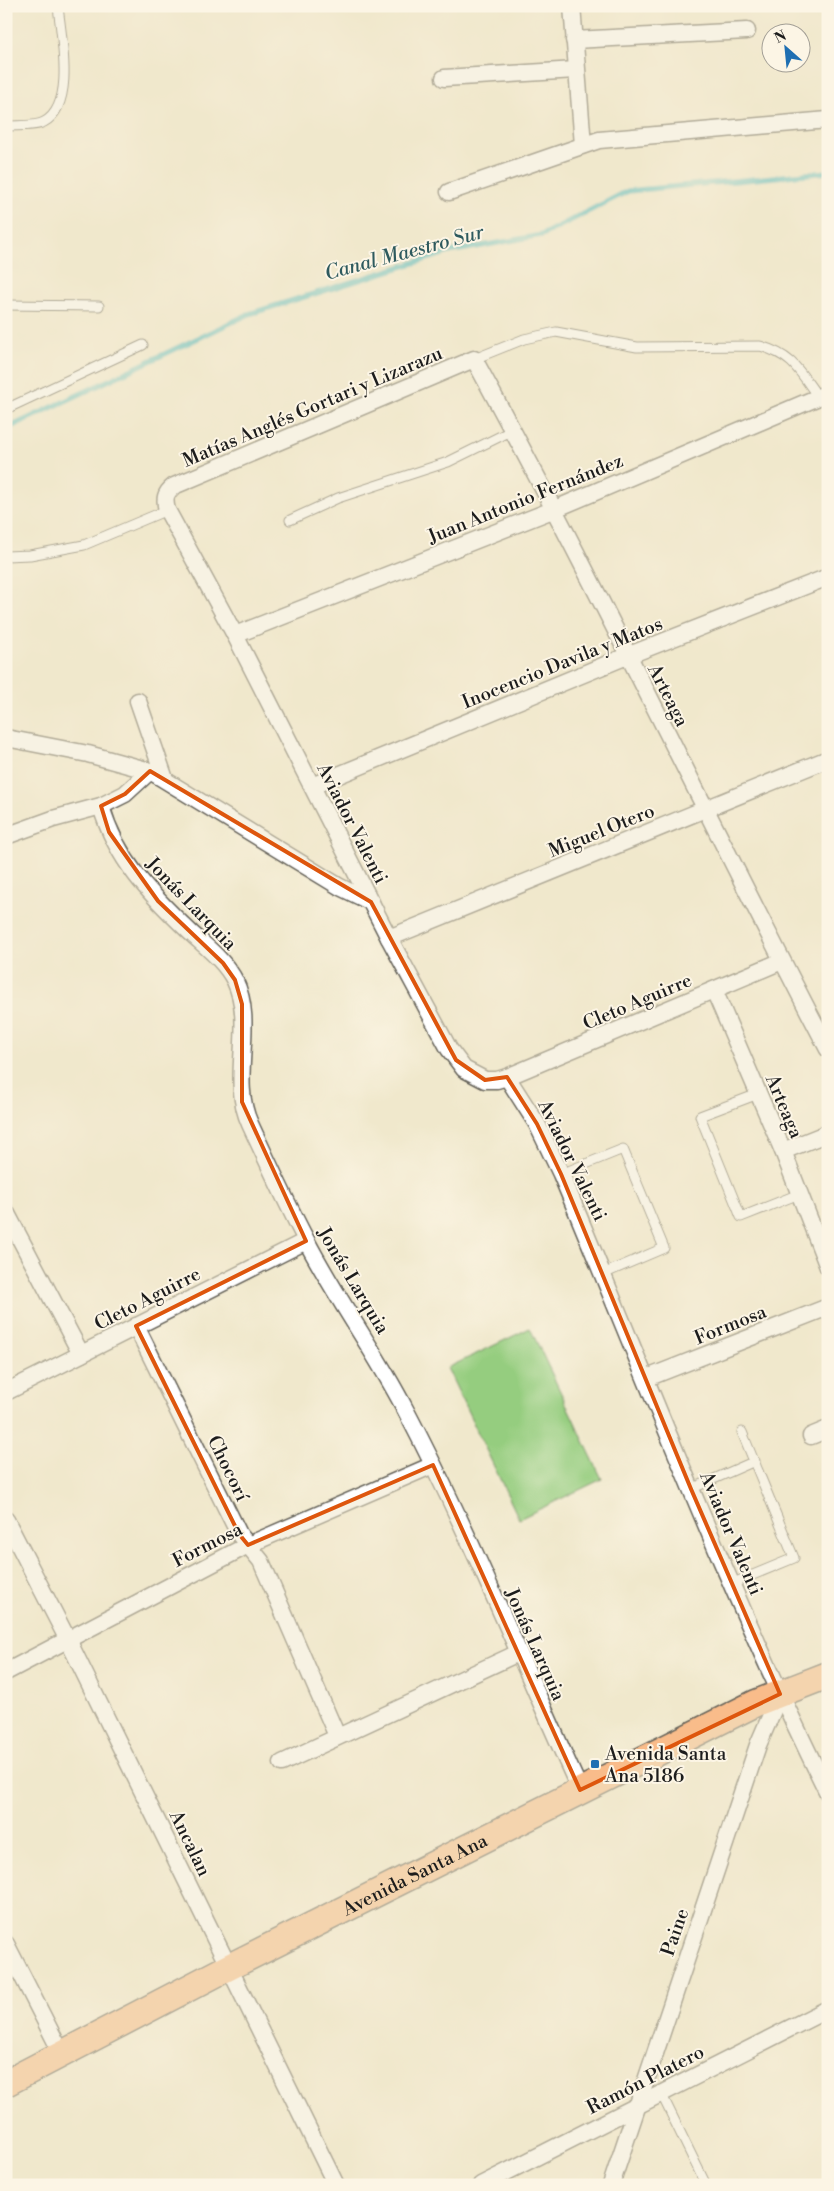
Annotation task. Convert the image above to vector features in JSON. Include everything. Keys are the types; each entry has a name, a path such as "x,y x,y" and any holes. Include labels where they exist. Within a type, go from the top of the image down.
{"main road":[{"name":"Avenida Santa Ana","path":"6,2083 229,1967 580,1790 756,1703 828,1675"}],"street":[{"path":"572,6 583,145"},
{"path":"574,40 747,31"},
{"path":"444,78 576,70"},
{"path":"449,192 599,140 828,120"},
{"name":"Arteaga","path":"474,359 555,509 627,656 828,1049"},
{"name":"Matías Anglés Gortari y Lizarazu","path":"167,492 174,486 474,359"},
{"name":"Juan Antonio Fernández","path":"235,635 555,509 823,395"},
{"name":"Aviador Valenti","path":"167,492 165,502 167,510 235,635 389,938 456,1060 464,1069 485,1080 497,1080 507,1076 537,1124 561,1174 731,1584 780,1694 828,1793"},
{"name":"Inocencio Davila y Matos","path":"312,786 627,656 828,577"},
{"path":"138,701 158,775"},
{"path":"6,738 88,754 158,775 340,887 371,902"},
{"name":"Miguel Otero","path":"389,938 828,759"},
{"path":"6,836 53,819 101,806 158,775"},
{"name":"Jonás Larquia","path":"101,806 115,846 132,869 158,901 223,963 235,980 242,1004 242,1102 248,1120 306,1241 374,1352 433,1465 580,1790"},
{"name":"Cleto Aguirre","path":"507,1076 782,961"},
{"name":"Arteaga","path":"714,990 783,1151 828,1267"},
{"path":"783,1151 828,1132"},
{"path":"6,1212 81,1354"},
{"name":"Cleto Aguirre","path":"6,1392 306,1241"},
{"name":"Formosa","path":"647,1378 828,1307"},
{"name":"Chocorí","path":"136,1326 239,1534 260,1562 337,1736"},
{"path":"811,1436 828,1429"},
{"name":"Formosa","path":"6,1672 248,1545 433,1465"},
{"name":"Ancalan","path":"6,1520 68,1640 336,2185"},
{"path":"282,1763 518,1653"},
{"name":"Paine","path":"611,2185 758,1745 780,1694"},
{"path":"6,1944 62,2054"},
{"name":"Ramón Platero","path":"481,2185 828,2009"}],"lane":[{"path":"6,126 43,123 57,112 65,90 58,6"},
{"path":"6,305 99,306"},
{"path":"474,359 524,339 556,332 637,347 760,346 775,350 788,358 823,395"},
{"path":"6,409 143,345"},
{"path":"290,520 338,498 448,462 512,430"},
{"path":"6,556 30,555 84,545 167,510"},
{"path":"758,1094 700,1116 741,1216 799,1194"},
{"path":"561,1174 623,1149 664,1248 603,1274"},
{"path":"731,1584 794,1558 742,1432"},
{"path":"691,1489 755,1461"},
{"path":"661,2093 706,2185"}],"highlighted area":[{"path":"150,771 371,902 456,1060 485,1080 507,1077 537,1124 561,1174 691,1489 780,1694 580,1790 433,1465 248,1545 239,1534 136,1326 306,1241 242,1102 242,1004 235,980 223,963 158,901 109,832 101,806 125,794"}],"green space":[{"path":"530,1328 602,1479 519,1519 447,1368"}],"waterway":[{"name":"Canal Maestro Sur","path":"6,429 249,314 449,252 542,235 628,191 828,172"}],"place":[{"name":"Avenida Santa Ana 5186","path":"595,1764"}]}
